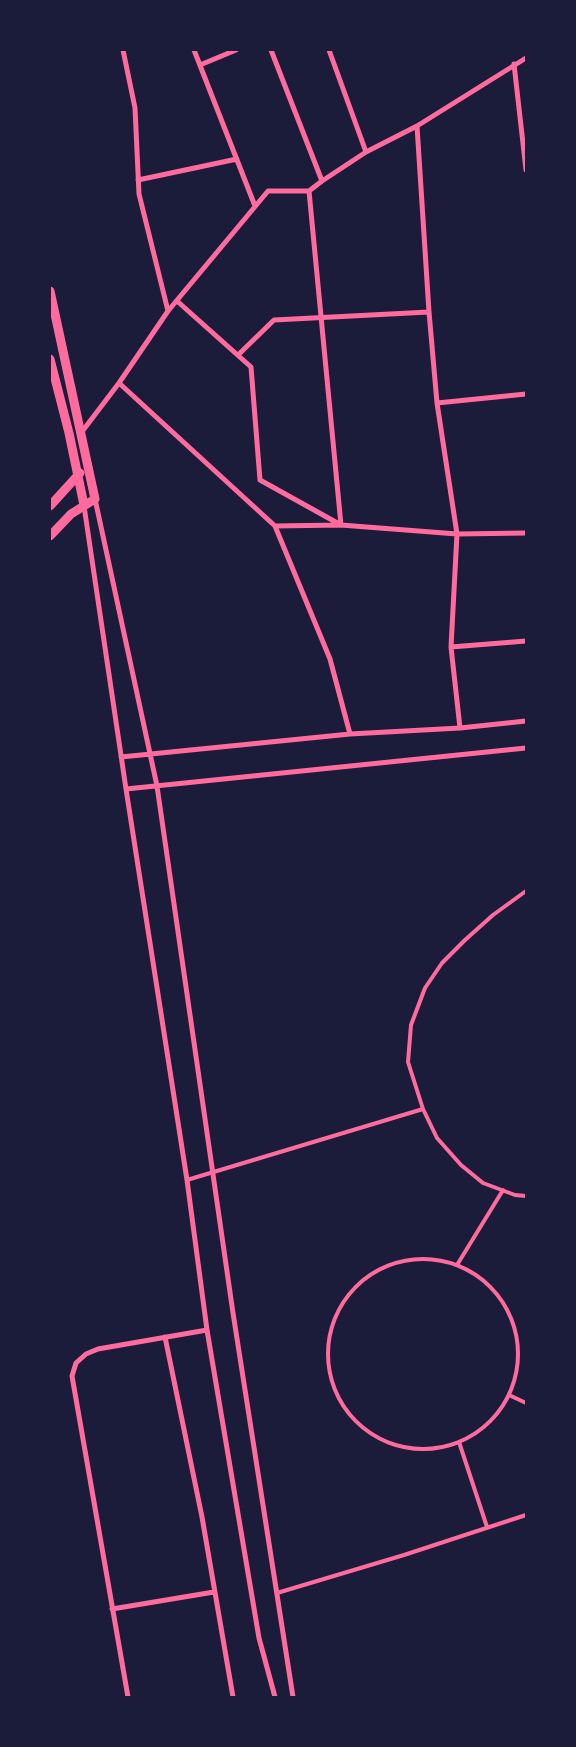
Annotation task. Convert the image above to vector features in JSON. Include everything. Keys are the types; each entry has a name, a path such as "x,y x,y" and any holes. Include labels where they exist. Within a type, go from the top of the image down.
{"street":[{"path":"123,50 135,108 139,194 168,311"},
{"path":"194,50 255,206"},
{"path":"200,65 236,50"},
{"path":"271,50 322,181"},
{"path":"329,50 366,152"},
{"path":"81,433 119,383 168,311 268,191 309,191 366,152 417,126 526,58"},
{"path":"514,64 525,144 526,170"},
{"path":"417,126 437,403 457,534 451,647 460,728"},
{"path":"138,180 236,159"},
{"path":"309,191 341,526"},
{"path":"50,291 157,786 213,1172 293,1697"},
{"path":"177,301 251,367 260,480 341,526"},
{"path":"238,355 274,320 429,312"},
{"path":"50,358 84,505 187,1180 207,1330 259,1638 275,1697"},
{"path":"119,383 275,526 330,659 350,734"},
{"path":"437,403 526,394"},
{"path":"50,506 78,475 88,469"},
{"path":"50,536 71,514 96,499"},
{"path":"275,526 341,526 457,534 526,533"},
{"path":"451,647 526,642"},
{"path":"121,757 350,734 460,728 526,721"},
{"path":"126,789 526,748"},
{"path":"128,1697 72,1376 76,1363 86,1354 98,1349 207,1330"},
{"path":"165,1337 202,1517 233,1697"},
{"path":"112,1609 214,1592"}],"lane":[{"path":"526,891 493,914 442,963 424,988 411,1025 408,1062 423,1109 437,1138 461,1165 483,1183 515,1195 526,1196"},
{"path":"187,1180 423,1109"},
{"path":"458,1265 503,1190"},
{"path":"430,1259 458,1265 470,1271 487,1284 502,1300 509,1312 517,1339 518,1354 514,1382 509,1395 502,1407 483,1428 459,1442 431,1448 410,1448 389,1442 365,1428 345,1407 338,1395 328,1354 332,1326 345,1300 364,1279 382,1268 402,1261 430,1259"},
{"path":"509,1395 526,1403"},
{"path":"459,1442 487,1528"},
{"path":"278,1593 526,1515"}]}
